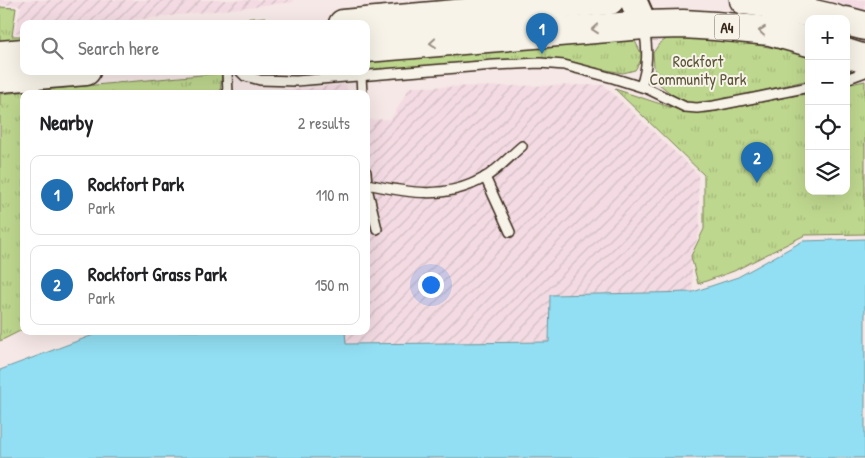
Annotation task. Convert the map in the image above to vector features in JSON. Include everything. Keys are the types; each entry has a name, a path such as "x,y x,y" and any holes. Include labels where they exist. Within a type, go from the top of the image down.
{"highway":[{"path":"370,21 535,3 610,0"},
{"name":"A4","path":"744,0 821,15"},
{"path":"791,0 832,15"},
{"path":"370,48 644,25"},
{"name":"A4","path":"644,25 724,26 770,31 805,41"},
{"path":"0,55 20,53"},
{"path":"850,54 865,59"},
{"path":"0,78 37,75"}],"main road":[{"path":"633,0 644,25"}],"lane":[{"path":"641,86 648,57 644,25"},
{"path":"244,75 260,80 274,81 494,65 540,64 564,66 641,86 685,107 697,108 805,88"},
{"path":"850,78 865,72"},
{"path":"227,75 228,90"},
{"path":"361,76 362,90"},
{"path":"370,185 426,194 462,188 485,177 522,146"},
{"path":"485,177 510,232"},
{"path":"370,198 377,229"}],"shaded area":[{"path":"0,0 293,0 293,2 133,20 20,20 20,32 15,33 21,6 0,4"},
{"path":"830,0 865,0 865,11"},
{"path":"346,85 347,90 280,90"},
{"path":"604,85 698,174 700,231 691,256 693,292 550,295 549,342 345,344 345,335 370,335 370,120 391,119 410,87"}],"green space":[{"path":"0,7 16,8 12,36 20,36 20,43 0,45"},
{"path":"265,17 266,20 227,20"},
{"name":"Rockfort Community Park","path":"674,34 804,53 805,81 703,104 690,103 674,96 659,84 654,67 653,53 659,44"},
{"path":"625,39 635,41 643,57 635,70 623,73 564,62 370,70 370,60"},
{"path":"201,75 222,75 220,90 42,90"},
{"path":"865,81 865,234 805,235 734,271 698,284 691,256 704,229 704,175 615,89 682,111 706,113 805,94 805,195 850,195 850,84"},
{"path":"20,92 20,331 0,341 0,94"}],"water":[{"path":"865,239 865,458 0,458 0,370 93,335 345,335 346,344 549,342 550,295 693,292 738,277 803,241"}],"place":[{"name":"Rockfort Park","path":"542,54"},
{"name":"Rockfort Grass Park","path":"757,183"}]}
